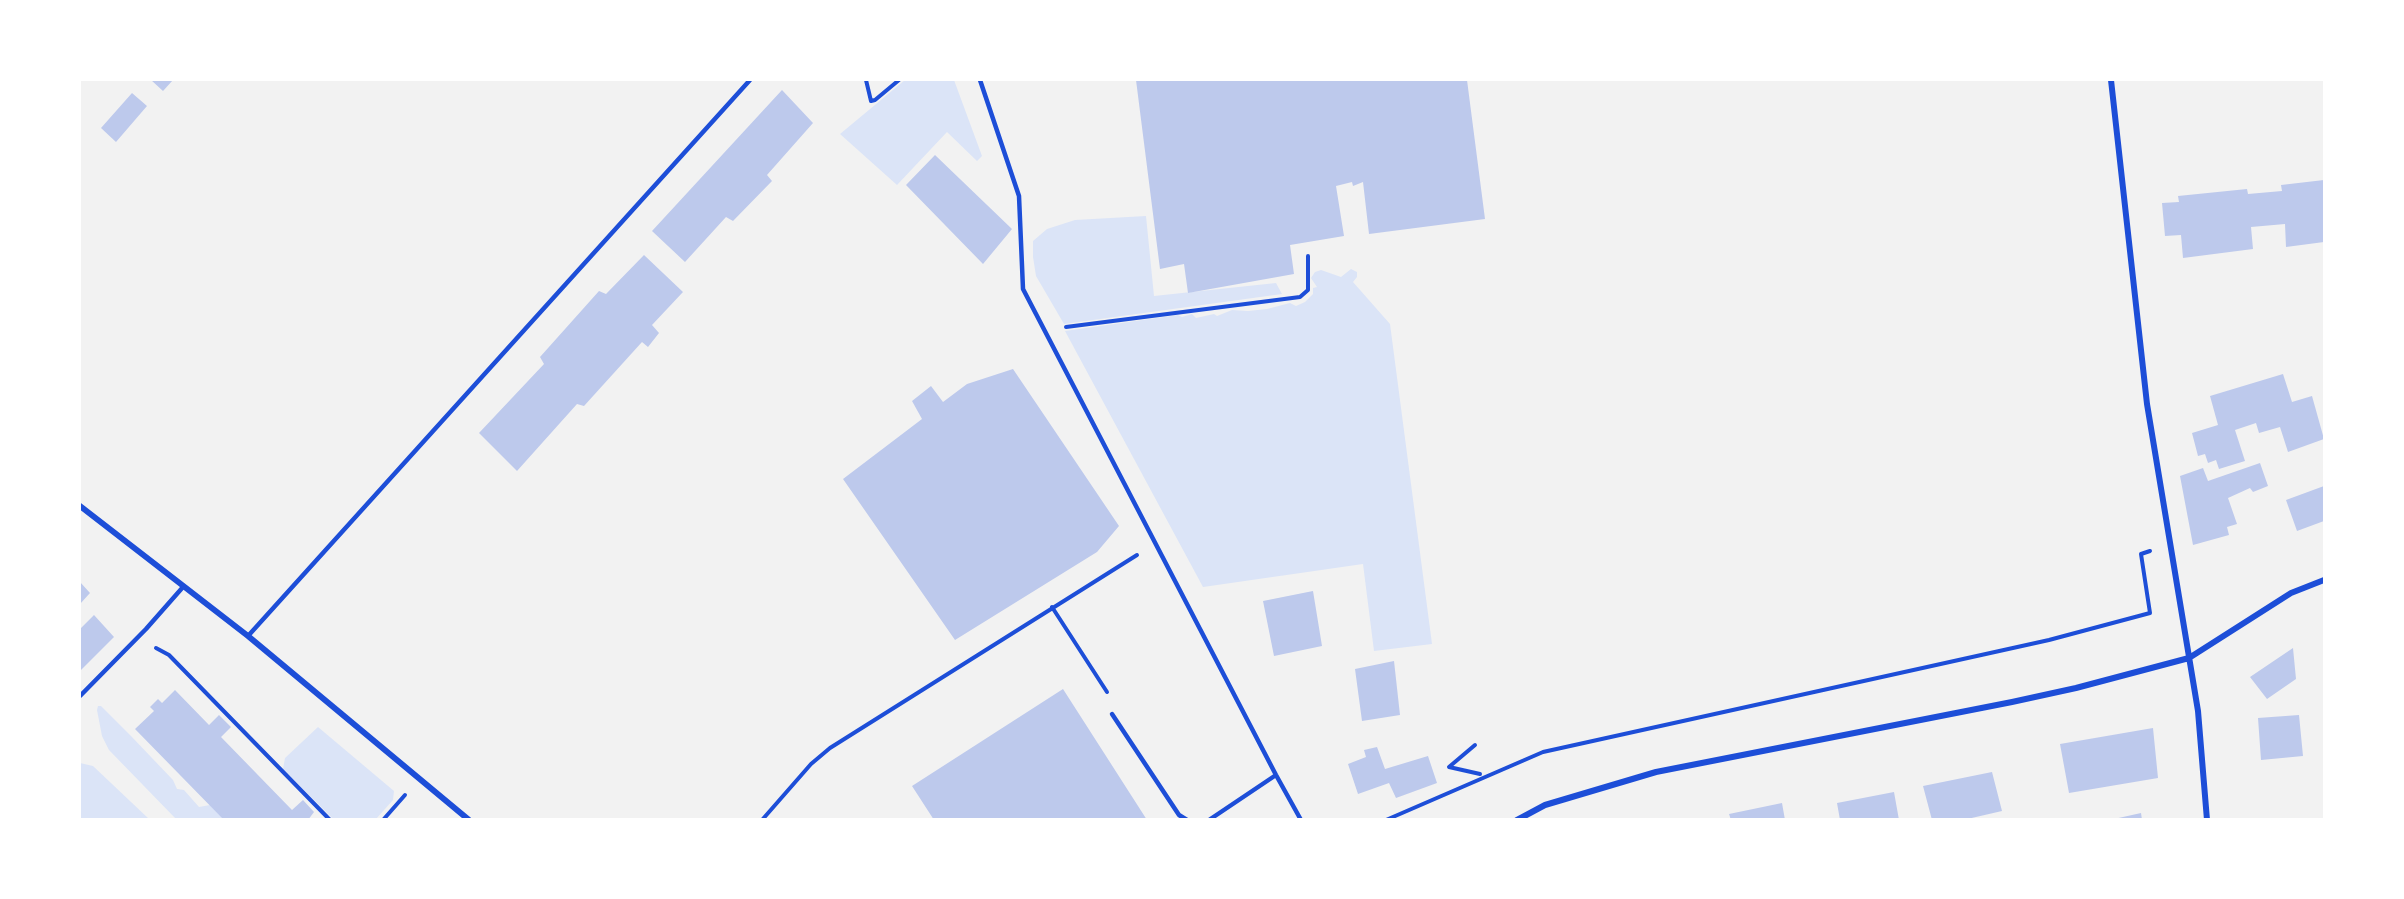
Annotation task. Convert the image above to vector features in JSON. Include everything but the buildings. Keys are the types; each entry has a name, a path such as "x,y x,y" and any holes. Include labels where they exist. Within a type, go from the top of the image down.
{"street":[{"path":"2111,80 2147,404 2198,711 2207,819"},
{"path":"80,506 248,636 469,819"},
{"path":"1517,819 1545,805 1656,772 2023,699 2189,658 2291,593 2325,580"}],"lane":[{"path":"248,636 750,80"},
{"path":"980,80 1019,196 1023,289 1276,775 1302,819"},
{"path":"80,696 139,637 183,587"},
{"path":"1112,714 1179,816 1187,819"},
{"path":"1209,819 1276,775"}],"path":[{"path":"866,80 871,100 875,100 899,80"},
{"path":"1045,332 1065,327 1300,297 1308,290 1308,256"},
{"path":"762,819 811,764 830,747 1155,543"},
{"path":"1386,819 1543,752 2049,640 2150,613 2141,554 2170,544"},
{"path":"1052,607 1111,698 1112,714"},
{"path":"139,637 169,656 330,819"},
{"path":"1475,745 1449,767 1480,774"},
{"path":"383,819 419,778"}],"shaded area":[{"path":"905,80 954,80 982,156 977,161 947,132 897,185 840,134"},
{"path":"1146,216 1154,296 1276,283 1282,294 1064,324 1036,276 1033,241 1047,229 1075,220"},
{"path":"1351,269 1357,272 1357,277 1353,282 1390,324 1432,644 1374,651 1363,564 1203,587 1065,331 1178,315 1182,317 1192,314 1196,318 1214,314 1217,316 1232,310 1267,309 1290,303 1296,306 1305,302 1313,294 1313,288 1317,287 1311,278 1315,272 1321,270 1341,277"},
{"path":"98,706 101,706 173,780 177,789 184,790 199,807 210,805 224,819 176,819 109,750 102,736"},
{"path":"318,727 394,791 393,800 376,819 333,819 283,769 285,758"},
{"path":"80,763 93,766 149,819 80,819"}]}
